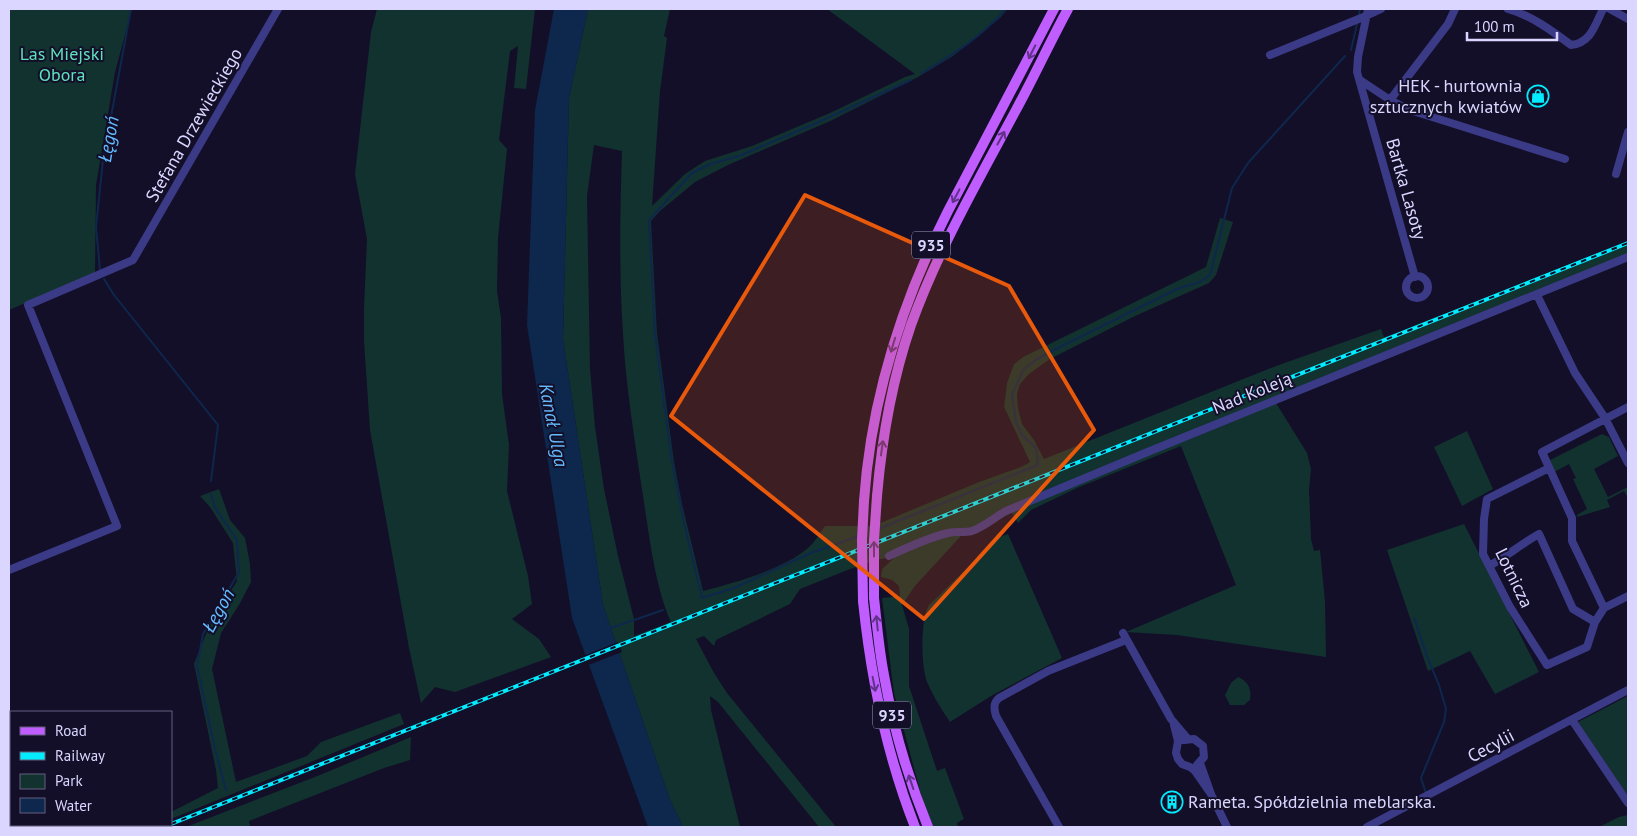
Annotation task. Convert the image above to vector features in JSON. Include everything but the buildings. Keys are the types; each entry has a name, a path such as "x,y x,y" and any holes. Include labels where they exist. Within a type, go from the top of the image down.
{"main road":[{"name":"935","path":"915,827 885,738 872,674 863,601 862,540 864,502 872,436 881,388 897,332 910,294 932,242 1054,9"},
{"name":"935","path":"928,827 907,770 891,712 882,664 874,598 874,540 885,428 898,368 911,326 932,273 950,234 1068,9"}],"street":[{"name":"Stefana Drzewieckiego","path":"9,570 117,526 28,306 130,263 136,256 278,9"},
{"path":"1270,55 1367,13 1381,9"},
{"path":"1390,100 1448,24 1455,9"},
{"path":"1508,9 1524,14 1552,30 1571,45 1580,44 1590,35 1603,9"},
{"path":"1610,9 1628,19"},
{"name":"Bartka Lasoty","path":"1367,13 1358,57 1357,72 1415,277"},
{"path":"1360,80 1390,100 1410,110 1565,159"},
{"path":"1616,174 1628,132"},
{"name":"Nad Koleją","path":"889,556 928,539 949,533 970,531 1006,511 1150,451 1628,257"},
{"path":"1538,295 1575,373 1606,418 1628,463"},
{"path":"1604,608 1572,541 1572,518 1542,452 1628,407"},
{"name":"Lotnicza","path":"1548,468 1487,499 1484,519 1483,554 1510,607 1547,665 1587,647 1595,622"},
{"path":"1489,566 1539,534 1573,610 1595,622 1604,608 1628,596"},
{"path":"1060,827 996,716 994,708 995,702 999,698 1048,671 1124,636 1172,718 1188,738 1196,740 1203,746 1204,755 1200,763 1190,767"},
{"name":"Cecylii","path":"1367,827 1628,690"},
{"path":"1172,718 1178,744 1176,750 1178,759 1184,765 1190,767 1210,794 1227,827"},
{"path":"1572,720 1628,803"},
{"path":"1178,744 1188,738"},
{"path":"1200,763 1210,794"}],"highlighted area":[{"path":"805,195 1009,286 1094,430 924,619 671,416"}],"green space":[{"name":"Las Miejski Obora","path":"9,9 132,9 115,72 96,185 95,273 9,310"},
{"path":"377,9 535,9 526,89 514,88 518,46 510,51 499,140 507,149 498,238 497,291 501,318 502,394 509,445 507,491 528,576 532,604 512,619 539,639 551,657 455,692 435,687 421,703 409,648 370,430 364,341 367,239 355,174 371,32"},
{"path":"588,9 670,9 664,36 667,38 660,91 652,206 685,174 705,161 752,146 915,74 827,9 1007,9 1001,17 953,56 918,77 828,122 730,164 695,182 660,211 651,221 657,334 674,462 703,591 772,569 798,556 808,548 825,526 873,526 1030,462 1004,407 1007,383 1014,364 1023,357 1206,267 1220,218 1233,222 1216,275 1209,283 1135,316 1050,359 1029,374 1020,384 1017,394 1022,424 1034,440 1044,459 1276,366 1381,329 1384,337 1388,336 1628,241 1628,255 1276,403 1307,453 1311,469 1309,490 1311,539 1314,551 1320,550 1325,601 1326,657 1177,635 1126,632 1236,585 1181,446 1077,488 1031,510 1018,523 1012,513 1005,514 961,536 915,586 902,605 909,629 909,686 937,771 945,768 964,819 957,823 958,827 933,827 926,813 894,693 882,598 900,596 899,586 892,580 881,577 882,569 895,557 881,559 850,569 800,589 790,604 716,640 714,646 704,636 696,639 727,693 836,827 819,827 718,702 710,696 711,710 740,827 683,827 670,800 603,605 563,339 569,98","holes":["594,145 622,151 620,265 626,374 653,560 665,608 671,622 634,636 634,619 604,489 595,427 590,369 587,196"]},
{"path":"1467,431 1493,489 1462,506 1434,447"},
{"path":"1602,434 1609,437 1618,456 1594,469 1608,497 1628,487 1628,498 1624,491 1607,500 1610,507 1577,517 1577,515 1587,509 1573,479 1576,478 1569,464 1554,472 1550,460"},
{"path":"219,489 230,520 245,538 250,564 251,582 221,633 212,669 236,782 307,756 321,742 400,713 404,724 172,819 172,811 218,788 194,664 210,624 237,581 233,543 210,507 200,496"},
{"path":"1464,524 1539,672 1495,694 1470,651 1428,671 1387,550"},
{"path":"1008,534 1062,658 991,696 950,722 932,692 925,675 922,643 926,612 929,605 999,537"},
{"path":"1238,677 1248,686 1250,700 1244,705 1230,705 1225,695 1231,683"},
{"path":"1628,696 1628,796 1578,722"},
{"path":"411,737 410,760 384,768 249,821 250,827 186,827 320,775"},
{"path":"1628,815 1628,827 1599,827 1619,817"}],"water":[{"name":"Kanał Ulga","path":"554,9 588,9 569,98 563,339 603,605 670,800 683,827 648,827 572,618 527,325 535,110"}],"pier":[{"path":"618,642 622,652 586,666 583,656"}],"waterway":[{"name":"Łęgoń","path":"100,270 96,227 103,160 131,9"},
{"path":"922,73 967,44 1006,9"},
{"path":"1359,15 1360,9"},
{"path":"1351,50 1357,24"},
{"path":"878,529 1038,465 1036,448 1022,435 1016,422 1012,395 1023,370 1037,359 1066,344 1177,289 1200,282 1210,275 1232,188 1248,163 1345,56"},
{"path":"859,536 811,553 734,588 702,598 672,462 655,335 649,220 692,173 710,164 739,156 911,80"},
{"name":"Łęgoń","path":"104,279 114,295 218,425 211,481"},
{"name":"Łęgoń","path":"211,494 215,508 237,540 239,572 203,634 197,666 226,790"},
{"path":"611,628 663,610"},
{"path":"1414,618 1446,709 1444,722 1421,778 1426,793"}],"railway":[{"path":"172,824 1628,243"}],"place":[{"name":"HEK - hurtownia sztucznych kwiatów","path":"1538,96"},
{"name":"Rameta. Spółdzielnia meblarska.","path":"1172,802"}]}
